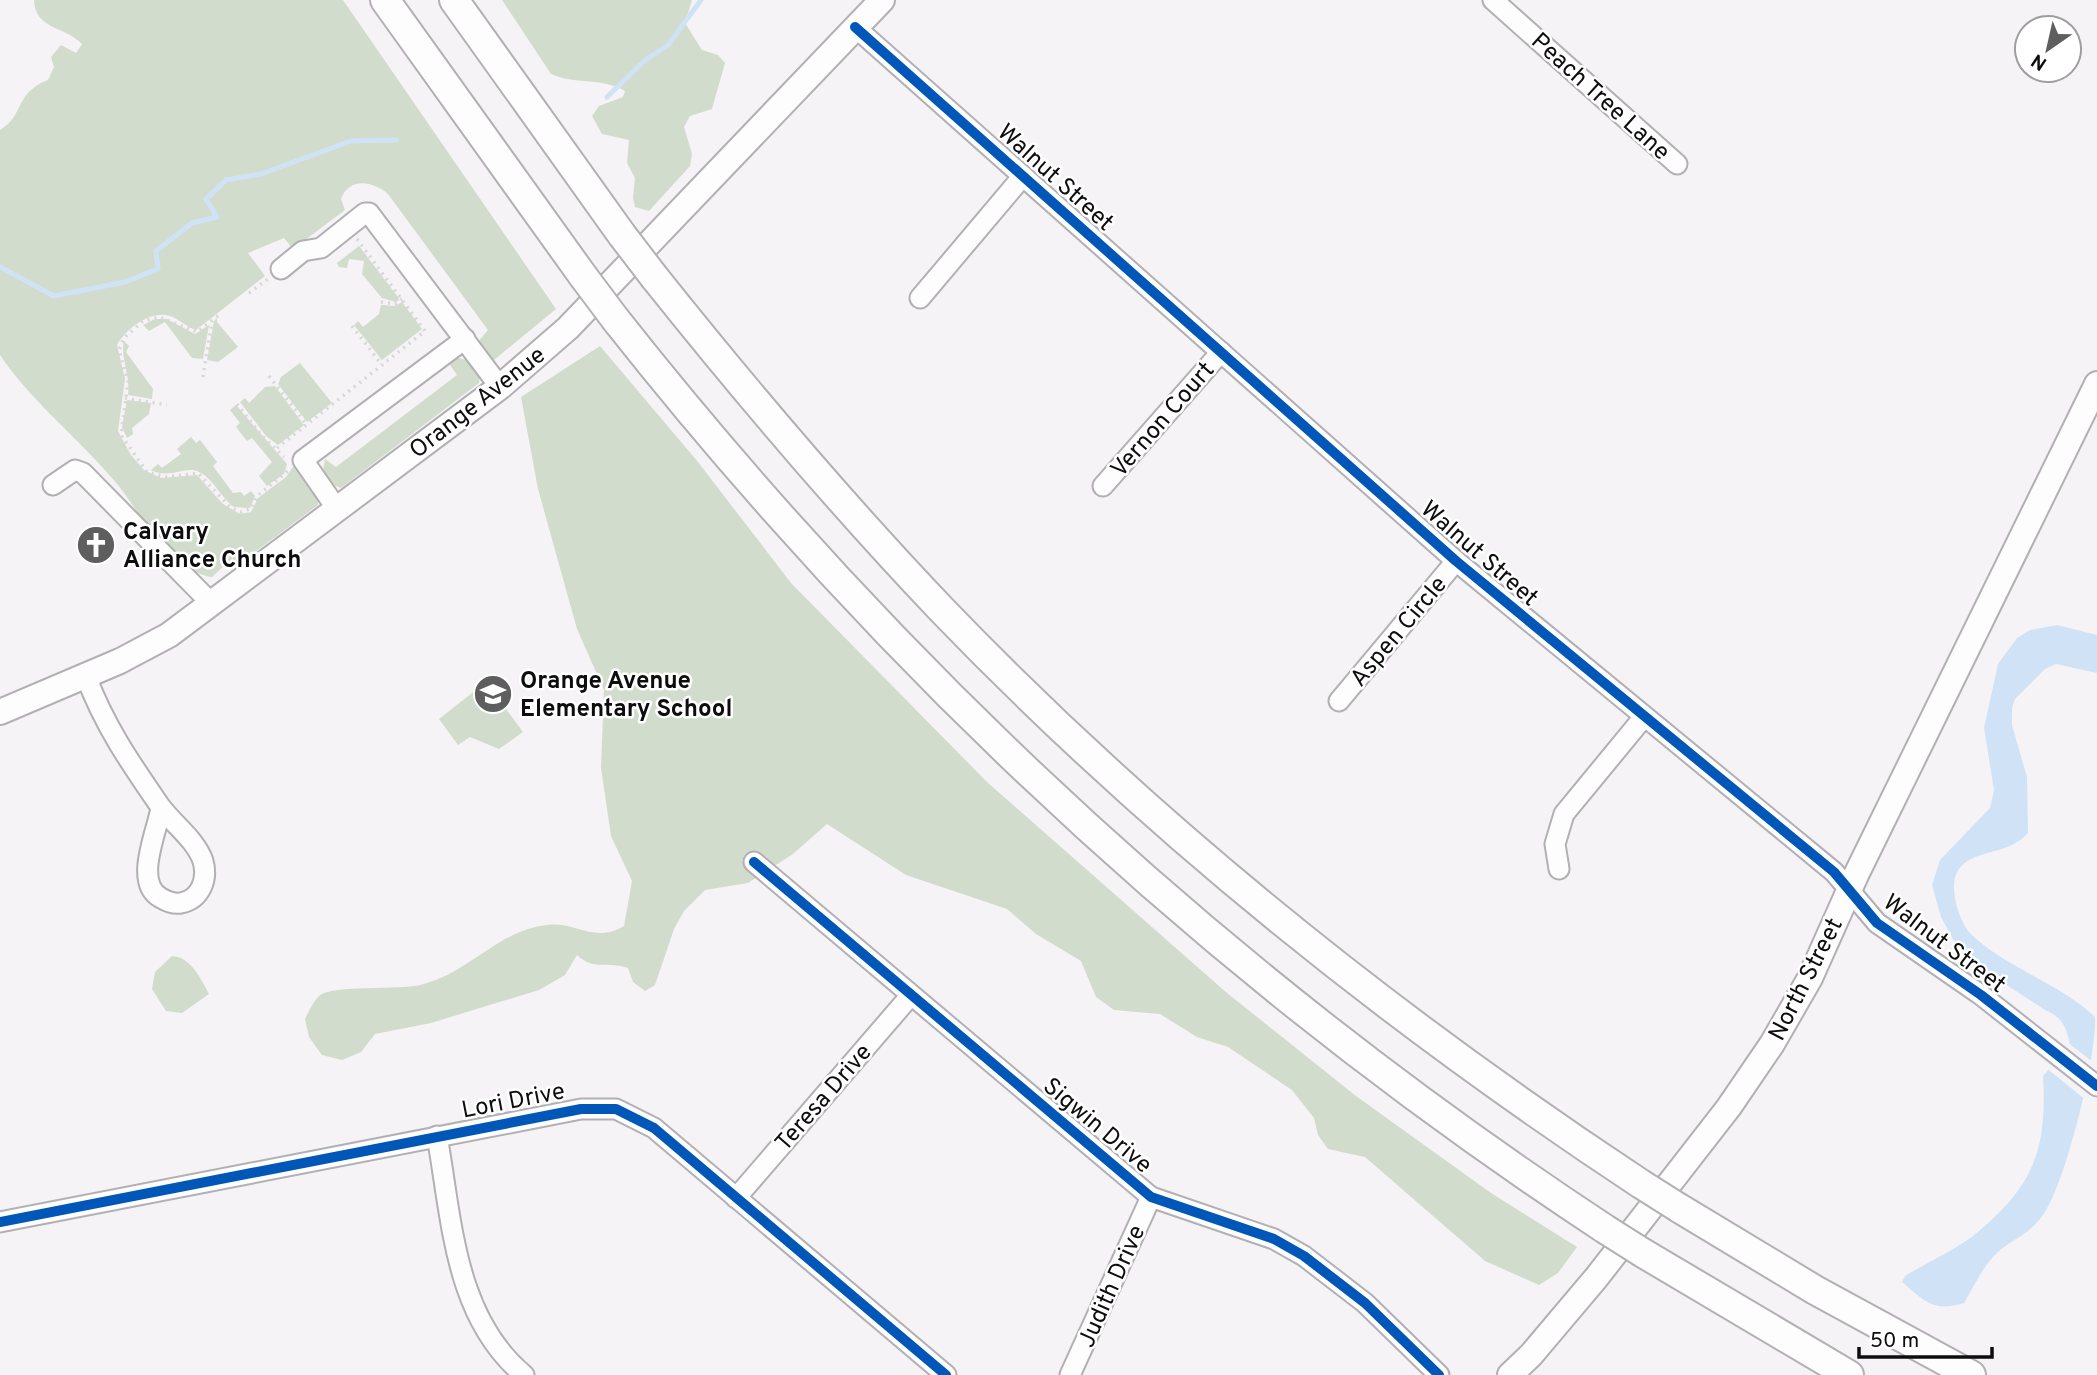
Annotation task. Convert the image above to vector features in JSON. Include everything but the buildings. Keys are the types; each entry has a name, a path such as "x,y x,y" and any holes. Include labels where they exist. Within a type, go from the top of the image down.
{"highway":[{"path":"385,0 583,276 720,448 848,592 936,685 1075,818 1179,911 1324,1029 1436,1114 1605,1229 1849,1375"},
{"path":"454,0 622,235 764,413 900,565 1028,696 1133,795 1231,881 1385,1004 1510,1096 1679,1208 1826,1296 1971,1375"}],"main road":[{"name":"Orange Avenue","path":"0,712 146,648 212,604 500,387 568,328 882,0"},
{"name":"North Street","path":"1510,1375 1531,1355 1595,1278 1729,1107 1772,1044 1810,978 1849,891 2097,384"}],"street":[{"name":"Peach Tree Lane","path":"1493,0 1677,164"},
{"name":"Walnut Street","path":"855,27 1456,561 1643,718 1834,872 1877,923 1981,995 2096,1085"},
{"path":"920,298 1023,176"},
{"path":"281,269 303,251 321,248 365,213 373,216 500,387"},
{"path":"337,509 303,460 464,339"},
{"name":"Vernon Court","path":"1103,486 1221,352"},
{"path":"53,485 75,470 83,473 212,604"},
{"name":"Aspen Circle","path":"1339,701 1456,561"},
{"path":"86,676 108,729 161,808"},
{"path":"1559,869 1555,844 1564,814 1643,718"},
{"name":"Sigwin Drive","path":"754,862 1151,1197 1274,1239 1304,1256 1365,1303 1439,1375"},
{"name":"Teresa Drive","path":"736,1198 911,995"},
{"name":"Lori Drive","path":"0,1222 581,1109 616,1109 654,1128 946,1375"},
{"path":"437,1136 458,1261 469,1296 484,1328 524,1375"},
{"name":"Judith Drive","path":"1070,1375 1151,1197"}],"path":[{"path":"277,448 425,331 347,227"},
{"path":"249,293 281,269"},
{"path":"381,302 395,304 402,299"},
{"path":"218,316 197,332 159,317 147,320 120,343 127,372 121,435 147,472 166,477 198,473 236,511 247,512 257,496 287,473 290,465 237,404"},
{"path":"203,377 212,321"},
{"path":"352,326 382,365"},
{"path":"269,376 307,425"},
{"path":"125,398 167,405"}],"green space":[{"path":"34,0 343,0 556,309 494,360 489,359 477,343 488,330 388,194 375,186 362,183 355,184 345,192 341,199 345,210 293,249 284,238 248,253 265,276 196,330 170,316 155,316 139,322 117,345 125,379 118,431 131,455 144,470 161,478 197,475 223,504 240,514 251,512 258,498 286,477 294,465 318,496 318,505 231,570 226,564 212,577 190,569 163,547 112,478 39,403 0,355 0,130 13,118 30,91 48,80 54,67 51,57 61,45 76,53 82,44 45,22 36,10"},
{"path":"502,0 692,0 685,23 702,50 718,55 725,63 712,109 690,116 684,127 692,154 690,166 649,211 635,207 635,178 627,163 629,140 602,134 592,116 599,106 623,97 625,91 607,84 551,74"},
{"path":"359,246 399,300 396,302 382,298 362,274 364,261 349,259 347,268 339,267 337,263"},
{"path":"402,302 422,329 382,360 354,325 358,321 363,327 379,314 381,305 395,306"},
{"path":"217,318 217,322 238,347 218,362 207,360 214,321"},
{"path":"155,319 167,319 195,334 209,325 203,359 192,358 165,322 149,331 143,325"},
{"path":"124,341 129,346 126,352 153,389 152,399 128,395"},
{"path":"600,346 698,462 791,583 987,782 1227,993 1356,1096 1491,1193 1577,1247 1558,1273 1539,1285 1485,1261 1365,1157 1328,1149 1318,1135 1314,1118 1292,1090 1228,1047 1197,1037 1160,1014 1114,1010 1096,997 1081,961 1036,934 1007,909 906,875 827,824 793,854 748,883 705,890 684,911 674,929 655,985 645,991 633,982 628,968 589,963 577,955 565,975 539,990 431,1023 375,1034 361,1052 342,1060 322,1055 309,1037 305,1019 317,998 327,992 424,984 441,978 499,943 530,928 557,925 603,933 624,926 632,881 611,836 601,768 604,690 577,629 538,489 521,397"},
{"path":"455,357 470,361 480,375 479,383 341,488 333,485 323,471 325,459 336,467 457,375 448,362"},
{"path":"300,363 332,403 307,422 278,384 281,377"},
{"path":"275,386 304,425 278,445 266,436 240,402 245,398 249,403 265,387"},
{"path":"127,400 151,403 149,414 132,428 133,434 127,438 122,427"},
{"path":"236,405 287,464 284,474 267,486 259,476 272,462 252,438 247,441 236,427 240,423 230,410"},
{"path":"191,437 196,443 200,440 217,462 213,466 233,493 241,492 244,496 251,491 255,496 250,508 234,507 209,479 194,470 165,474 151,470 158,464 162,468 181,454 177,449"},
{"path":"486,682 523,732 499,749 470,737 458,745 439,719"},
{"path":"172,956 185,960 190,965 209,994 182,1013 166,1011 152,989 155,972"}],"water":[{"path":"2057,625 2097,635 2097,673 2056,664 2045,669 2015,699 2012,725 2027,777 2028,833 2011,845 1966,862 1956,876 1954,893 1962,921 1971,934 1999,956 2065,994 2095,1017 2091,1059 2071,1145 2054,1195 2045,1212 2039,1221 1993,1257 1964,1303 1937,1306 1924,1300 1902,1282 1905,1276 1970,1238 2013,1197 2034,1162 2039,1144 2043,1124 2043,1076 2070,1044 2065,1027 2056,1016 1962,956 1941,917 1932,885 1940,860 1990,808 1994,790 1984,728 1998,664 2017,638 2030,630"}],"pier":[{"path":"2067,1042 2097,1065 2097,1078 2087,1101 2045,1067"}],"waterway":[{"path":"607,97 644,61 668,45 701,0"},
{"path":"0,267 54,296 125,282 158,269 156,251 192,223 217,217 206,199 226,180 261,174 351,141 397,140"}],"cycle path":[{"path":"855,27 1456,561 1834,872 1877,923 1981,995 2097,1086"},
{"path":"754,862 1151,1197 1274,1239 1304,1256 1365,1303 1439,1375"},
{"path":"0,1222 581,1109 616,1109 654,1128 946,1375"}],"place":[{"name":"Calvary Alliance Church","path":"96,545"},
{"name":"Orange Avenue Elementary School","path":"493,694"}]}
